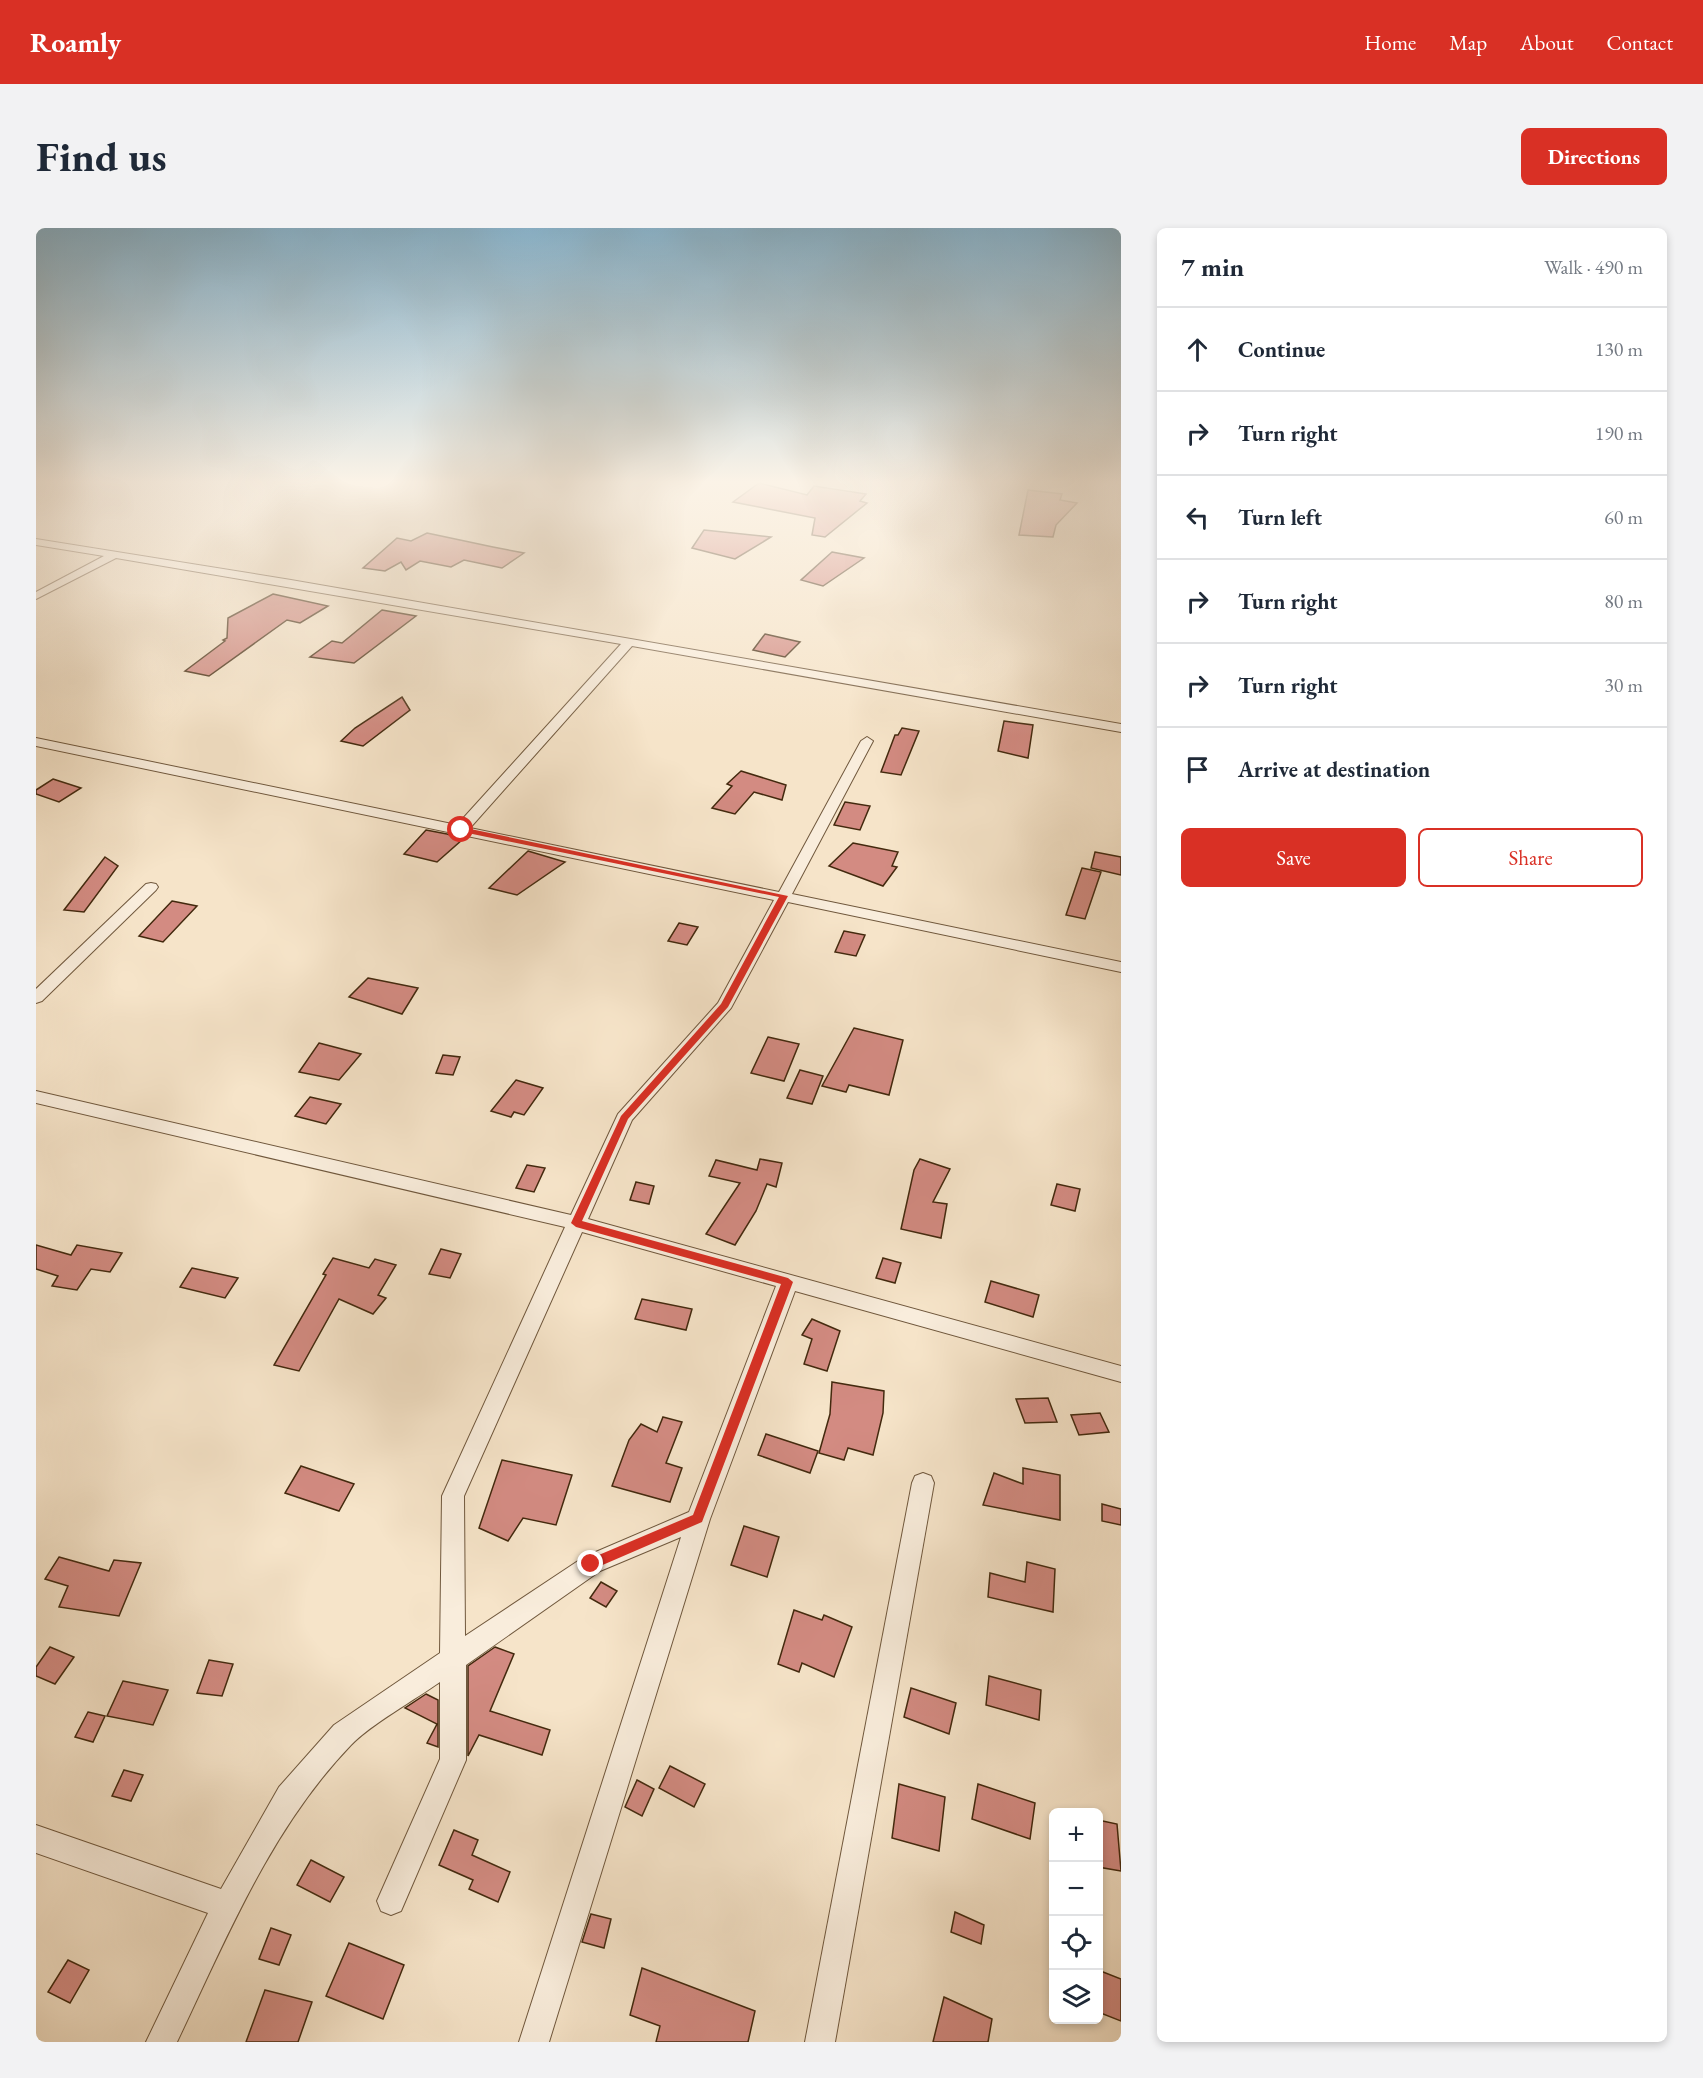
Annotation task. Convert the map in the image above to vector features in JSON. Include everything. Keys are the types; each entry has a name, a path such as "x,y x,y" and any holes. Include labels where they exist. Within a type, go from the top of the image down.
{"street":[{"path":"36,596 92,567"},
{"path":"190,567 1121,728"},
{"path":"461,830 629,642"},
{"path":"391,1901 453,1760 453,1496 624,1118 725,1005 867,741"},
{"path":"36,742 1121,967"},
{"path":"36,998 151,887"},
{"path":"36,1097 576,1223 1121,1374"},
{"path":"534,2042 698,1519 788,1282"},
{"path":"820,2042 923,1483"},
{"path":"161,2042 227,1905 289,1797 343,1734 591,1564 698,1519"},
{"path":"36,1839 227,1905"}],"building":[{"path":"365,567 393,567 385,571 363,568"},
{"path":"816,567 851,567 823,586 801,580"},
{"path":"273,594 328,606 300,623 287,620 209,676 185,671 225,641 223,640 227,638 228,618"},
{"path":"382,610 416,616 354,663 310,657 332,641 342,643"},
{"path":"765,634 800,642 785,657 753,650"},
{"path":"402,697 410,710 363,746 341,741 355,728"},
{"path":"1004,721 1033,725 1028,758 998,751"},
{"path":"902,728 919,731 901,775 881,772 895,735 898,735"},
{"path":"741,771 786,785 782,800 754,792 735,814 712,808 732,786 727,784"},
{"path":"53,779 81,788 59,802 36,794 36,790"},
{"path":"845,802 870,806 860,830 834,825"},
{"path":"426,830 463,839 437,862 404,854"},
{"path":"853,843 898,852 892,866 897,867 883,886 829,866"},
{"path":"528,851 565,862 517,895 489,888"},
{"path":"1095,852 1121,857 1121,875 1091,868"},
{"path":"105,857 118,866 84,912 64,910"},
{"path":"1082,868 1101,872 1085,919 1066,915"},
{"path":"172,901 197,906 163,942 139,936"},
{"path":"679,923 698,927 687,945 668,941"},
{"path":"844,931 865,935 856,956 835,952"},
{"path":"368,978 418,988 402,1014 349,997"},
{"path":"854,1028 903,1040 889,1095 849,1085 846,1092 822,1086"},
{"path":"768,1037 799,1044 784,1081 751,1073"},
{"path":"319,1043 361,1054 339,1080 299,1072"},
{"path":"443,1055 460,1057 453,1075 436,1073"},
{"path":"800,1070 823,1076 812,1104 787,1098"},
{"path":"516,1080 543,1088 524,1115 514,1112 511,1117 491,1111"},
{"path":"310,1097 341,1104 326,1124 295,1116"},
{"path":"760,1159 782,1163 776,1187 767,1184 756,1211 735,1245 706,1234 740,1183 709,1176 716,1160 757,1170"},
{"path":"920,1159 950,1169 933,1202 947,1204 941,1238 901,1229 914,1170"},
{"path":"527,1165 545,1168 534,1192 516,1188"},
{"path":"636,1182 654,1186 649,1204 630,1200"},
{"path":"1057,1184 1080,1189 1075,1211 1051,1205"},
{"path":"36,1245 71,1255 77,1245 122,1253 110,1272 91,1269 77,1290 52,1286 58,1276 36,1269"},
{"path":"441,1249 461,1254 450,1278 429,1274"},
{"path":"333,1258 369,1268 375,1259 396,1265 378,1295 386,1298 373,1314 339,1299 299,1371 274,1365 326,1275 323,1274"},
{"path":"883,1258 901,1263 895,1283 876,1278"},
{"path":"192,1268 238,1278 225,1298 180,1287"},
{"path":"991,1281 1039,1295 1033,1317 985,1302"},
{"path":"642,1299 692,1309 686,1330 635,1319"},
{"path":"812,1319 840,1331 827,1371 804,1364 812,1339 802,1335"},
{"path":"832,1382 884,1391 883,1413 873,1455 848,1448 844,1460 819,1453 830,1414"},
{"path":"1048,1398 1057,1422 1025,1423 1016,1399"},
{"path":"1100,1413 1109,1432 1079,1435 1071,1415"},
{"path":"663,1417 682,1422 666,1463 682,1468 670,1502 612,1486 629,1440 641,1424 657,1432"},
{"path":"766,1434 818,1451 810,1473 758,1455"},
{"path":"502,1460 572,1475 556,1525 523,1518 508,1541 479,1528"},
{"path":"301,1466 354,1484 339,1511 285,1493"},
{"path":"1023,1468 1060,1475 1060,1520 983,1505 994,1473 1023,1484"},
{"path":"1102,1504 1121,1509 1121,1525 1102,1521"},
{"path":"744,1526 779,1537 767,1577 731,1565"},
{"path":"59,1557 109,1571 114,1560 141,1563 119,1616 59,1607 68,1586 45,1579"},
{"path":"1027,1562 1055,1569 1053,1612 988,1597 990,1573 1025,1582"},
{"path":"601,1582 617,1591 606,1607 590,1598"},
{"path":"794,1610 822,1620 824,1615 852,1627 834,1677 802,1663 799,1672 778,1664"},
{"path":"50,1647 74,1657 55,1684 36,1676 36,1667"},
{"path":"495,1647 514,1654 490,1711 550,1730 542,1755 479,1735 468,1756 468,1666"},
{"path":"209,1660 233,1664 222,1696 197,1693"},
{"path":"989,1676 1041,1690 1039,1720 986,1705"},
{"path":"123,1681 168,1690 153,1725 107,1716"},
{"path":"911,1688 956,1703 949,1734 904,1717"},
{"path":"426,1694 438,1700 438,1747 427,1743 437,1724 405,1708"},
{"path":"88,1712 105,1716 93,1742 75,1737"},
{"path":"670,1766 705,1784 694,1807 659,1788"},
{"path":"124,1770 143,1775 131,1801 112,1796"},
{"path":"637,1780 654,1789 642,1816 625,1807"},
{"path":"899,1784 945,1797 939,1851 892,1838"},
{"path":"978,1784 1035,1803 1030,1839 972,1819"},
{"path":"1103,1821 1117,1824 1121,1871 1103,1868"},
{"path":"454,1830 478,1840 472,1855 510,1872 498,1902 469,1889 473,1880 439,1865"},
{"path":"311,1860 344,1877 330,1902 297,1885"},
{"path":"955,1912 984,1925 981,1944 951,1932"},
{"path":"591,1914 611,1919 604,1948 582,1942"},
{"path":"271,1928 291,1935 279,1965 259,1959"},
{"path":"349,1943 404,1965 383,2019 326,1996"},
{"path":"68,1960 89,1970 70,2003 48,1992"},
{"path":"642,1968 755,2011 748,2042 656,2042 660,2026 630,2015"},
{"path":"1103,1972 1121,1979 1121,2021 1103,2014"},
{"path":"265,1990 312,2002 298,2042 246,2042"},
{"path":"944,1997 992,2019 988,2042 933,2042"}],"route":[{"path":"461,830 784,896 725,1005 624,1118 576,1223 788,1282 698,1519 591,1564"}]}
